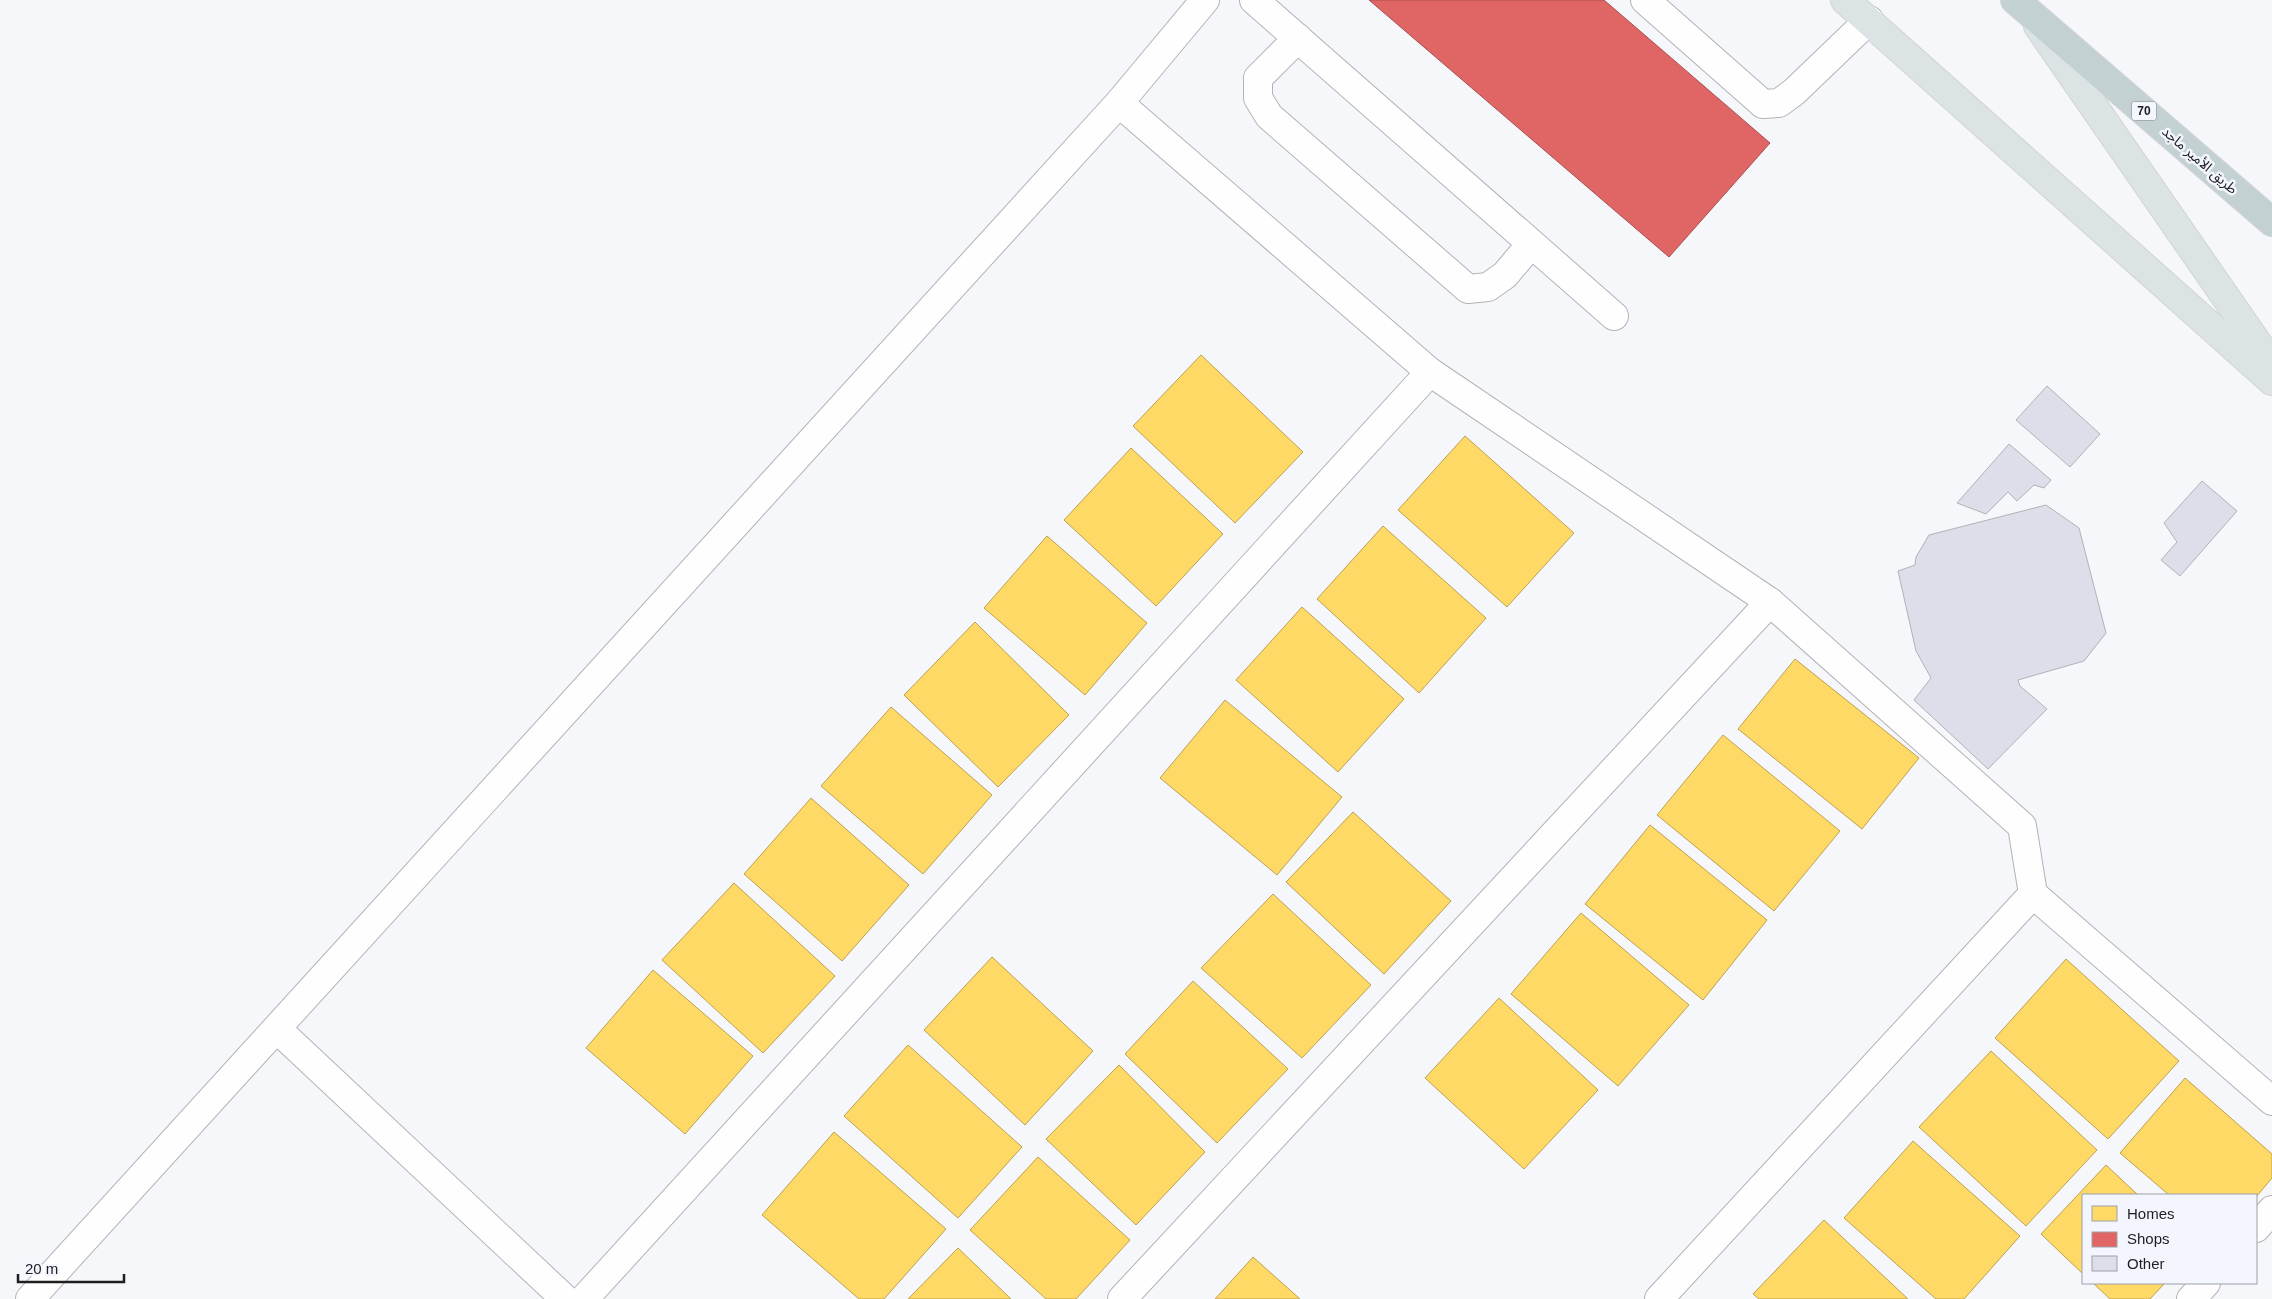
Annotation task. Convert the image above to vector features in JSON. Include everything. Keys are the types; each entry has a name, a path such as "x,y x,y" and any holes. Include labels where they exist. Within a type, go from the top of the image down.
{"highway":[{"name":"طريق الأمير ماجد","path":"2021,5 2272,222"}],"main road":[{"path":"1845,0 2272,381"},
{"path":"2021,5 2272,364"}],"street":[{"path":"30,1299 1119,103 1205,0"},
{"path":"1254,0 1614,316"},
{"path":"1645,0 1763,104 1779,103 1794,92 1869,20"},
{"path":"1298,38 1258,78 1258,98 1269,116 1468,288 1488,287 1505,276 1531,244"},
{"path":"1119,103 1430,372 1770,602 2022,826 2033,894 2272,1101"},
{"path":"584,1299 1430,372"},
{"path":"1122,1299 1770,602"},
{"path":"1659,1299 2033,894"},
{"path":"277,1028 565,1299"},
{"path":"2257,1227 2272,1210"},
{"path":"2191,1299 2205,1284"}],"building: Homes":[{"path":"1201,355 1303,452 1235,523 1133,426"},
{"path":"1465,436 1574,533 1507,607 1398,510"},
{"path":"1131,448 1223,534 1156,606 1064,520"},
{"path":"1383,526 1486,618 1419,693 1317,599"},
{"path":"1047,536 1147,623 1085,695 984,608"},
{"path":"1302,607 1404,699 1338,772 1236,680"},
{"path":"975,622 1069,715 998,787 904,695"},
{"path":"1795,659 1919,758 1862,829 1738,729"},
{"path":"1225,700 1342,797 1277,875 1160,778"},
{"path":"891,707 992,795 923,874 821,786"},
{"path":"1723,735 1840,831 1774,911 1657,815"},
{"path":"811,798 909,885 842,961 744,874"},
{"path":"1353,812 1451,901 1384,974 1286,882"},
{"path":"1650,825 1767,920 1703,1000 1585,904"},
{"path":"734,883 835,976 763,1053 662,960"},
{"path":"1273,894 1371,985 1302,1058 1201,968"},
{"path":"1581,913 1689,1005 1618,1086 1511,994"},
{"path":"992,957 1093,1051 1025,1125 924,1030"},
{"path":"2066,959 2179,1061 2108,1139 1995,1038"},
{"path":"653,970 753,1056 685,1134 586,1048"},
{"path":"1193,981 1288,1069 1217,1143 1125,1054"},
{"path":"1499,998 1598,1090 1524,1169 1425,1078"},
{"path":"908,1045 1022,1147 958,1218 844,1116"},
{"path":"1991,1051 2097,1150 2026,1226 1919,1127"},
{"path":"1119,1065 1205,1152 1136,1225 1046,1139"},
{"path":"2185,1078 2272,1154 2272,1178 2257,1196 2257,1194 2168,1194 2120,1153"},
{"path":"834,1132 946,1229 884,1299 859,1299 762,1215"},
{"path":"1913,1141 2020,1236 1964,1299 1936,1299 1844,1218"},
{"path":"1038,1157 1130,1240 1076,1299 1046,1299 970,1230"},
{"path":"2106,1165 2137,1194 2082,1194 2082,1273 2041,1234"},
{"path":"1824,1220 1908,1299 1759,1299 1753,1294"},
{"path":"958,1248 1011,1299 908,1299"},
{"path":"1253,1257 1300,1299 1215,1299"},
{"path":"2094,1284 2164,1284 2150,1299 2110,1299"}],"building: Shops":[{"path":"1369,0 1604,0 1770,143 1669,257"}],"building: Other":[{"path":"2047,386 2100,434 2070,467 2016,420"},
{"path":"2009,444 2051,480 2044,488 2034,485 2017,501 2008,492 1986,514 1957,503"},
{"path":"2202,481 2237,511 2180,576 2161,560 2177,542 2164,523"},
{"path":"2046,505 2079,528 2106,633 2084,661 2018,680 2020,686 2047,709 1988,769 1914,700 1931,678 1916,651 1898,571 1915,565 1916,557 1929,535"}]}
